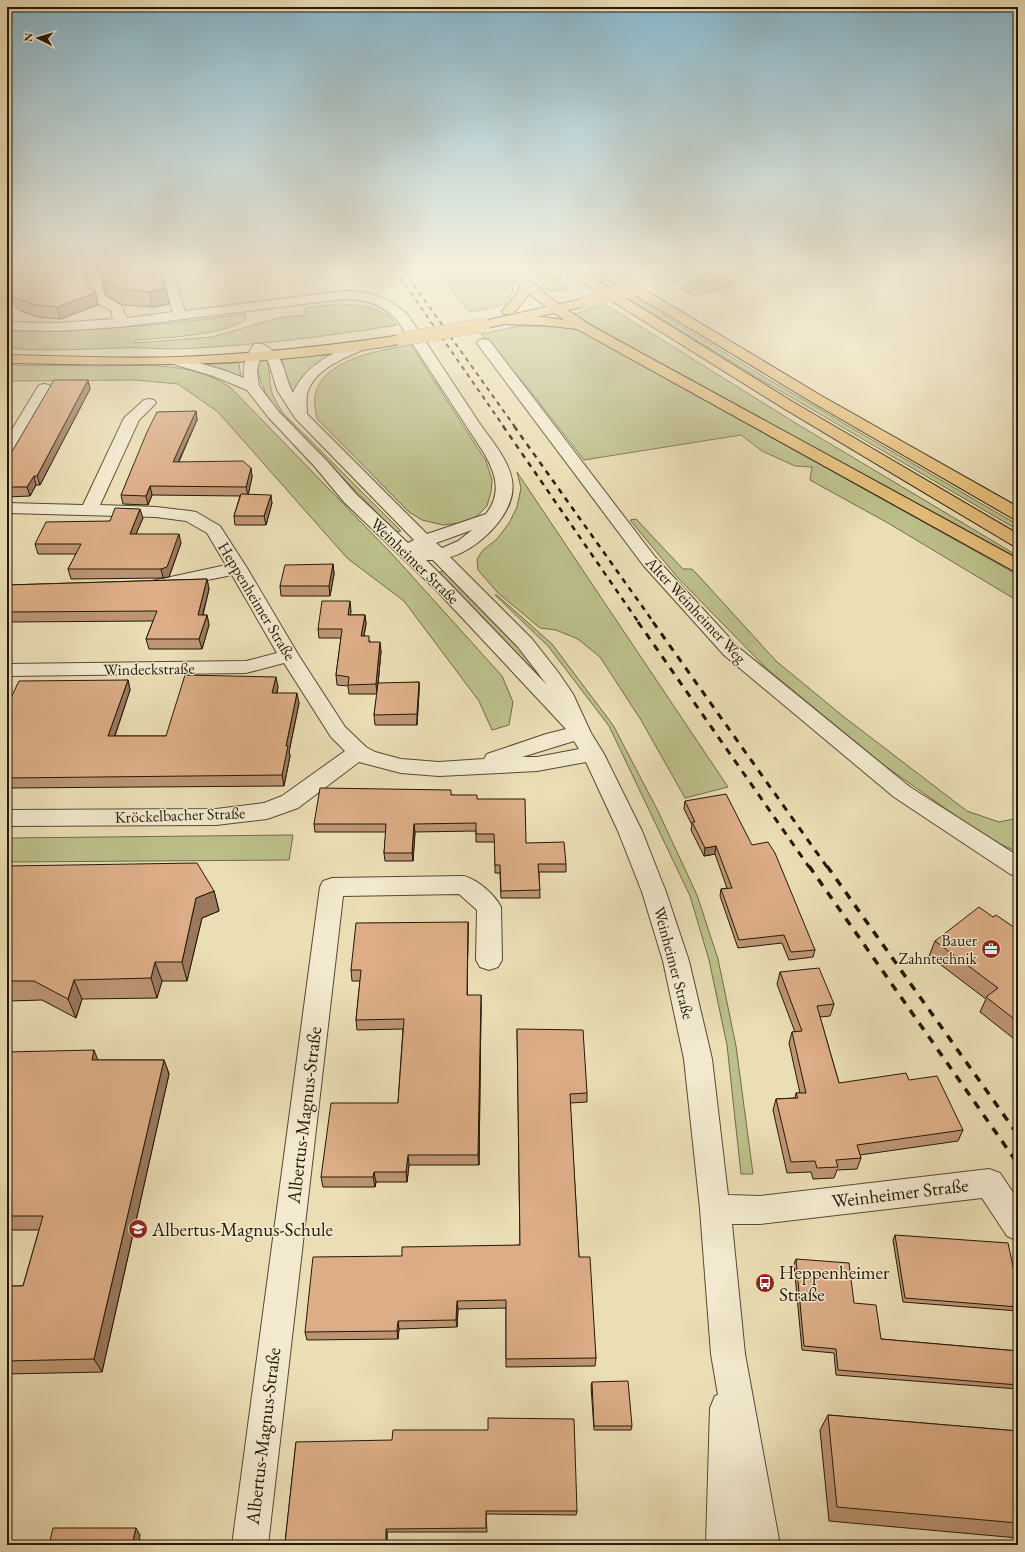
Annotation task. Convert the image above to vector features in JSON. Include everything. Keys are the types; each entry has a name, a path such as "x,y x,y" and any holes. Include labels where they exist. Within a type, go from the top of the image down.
{"main road":[{"path":"34,360 261,353 317,342"},
{"path":"7,359 178,361 360,346 373,342"},
{"path":"611,342 1018,566"},
{"path":"688,342 782,401 1018,541"},
{"path":"723,342 815,398 1018,514"}],"street":[{"path":"408,554 426,556 439,555 469,542 483,530 494,516 502,502 505,488 500,468 419,342"},
{"name":"Alter Weinheimer Weg","path":"491,342 649,561 731,652 902,792 1018,868"},
{"path":"300,415 300,394 308,378 332,360 360,346"},
{"path":"252,387 249,372 261,353"},
{"name":"Weinheimer Straße","path":"261,353 276,363 288,399 300,415 525,643 551,676 573,712 630,832 654,892 676,961 698,1059 715,1209 728,1354 762,1545"},
{"name":"Weinheimer Straße","path":"178,361 218,373 252,387 274,415 321,464 350,498 443,587 587,744"},
{"path":"7,451 44,388"},
{"path":"89,510 132,418 149,403"},
{"name":"Heppenheimer Straße","path":"8,509 156,512 190,516 214,530 289,656 338,732 358,752 377,761 401,766 439,769 537,764 587,744"},
{"path":"408,554 414,547 425,540 474,525 494,516"},
{"path":"140,585 163,585 238,568"},
{"name":"Windeckstraße","path":"7,670 246,668 289,656"},
{"name":"Kröckelbacher Straße","path":"7,818 216,817 267,811 290,802 358,752"},
{"name":"Albertus-Magnus-Straße","path":"250,1545 332,888 464,885 489,907 489,960"},
{"name":"Weinheimer Straße","path":"715,1209 760,1210 989,1183 1018,1226"},
{"name":"Weinheimer Straße","path":"724,1545 728,1354"}],"green space":[{"path":"7,342 265,342 177,349 126,348 49,350 7,348"},
{"path":"488,342 602,342 1018,575 1018,601 888,523 810,480 812,467 795,466 762,451 741,435 584,460 527,387"},
{"path":"622,342 666,342 802,427 1018,556 1018,561"},
{"path":"700,342 708,342 766,378 1018,525 1018,530"},
{"path":"411,345 486,461 492,480 491,492 487,506 476,517 460,523 443,525 422,520 409,512 317,419 315,404 316,392 323,379 332,370 358,357 386,349"},
{"path":"337,353 311,368 301,378 294,391 289,391 282,359"},
{"path":"267,360 272,392 283,413 401,531 396,532 275,409 263,387 258,370 257,363"},
{"path":"239,363 241,379 208,366 210,364"},
{"path":"7,365 165,366 199,373 216,379 231,388 393,555 502,676 513,702 509,725 492,730 479,701 404,601 347,558 218,412 178,384 135,380 7,381"},
{"path":"517,472 728,787 685,798 641,720 600,657 578,639 556,630 540,628 497,592 478,570 477,559 483,550 497,539 509,523 517,507 521,488"},
{"path":"636,519 683,569 692,569 697,574 776,661 844,717 967,811 999,822 1018,818 1018,852 989,839 885,766 767,669 678,578 630,520"},
{"path":"443,571 516,645 565,703 437,573"},
{"path":"495,595 497,595 552,644 613,725 658,811 697,895 718,959 736,1046 753,1174 741,1174 727,1045 709,960 690,896 609,726 548,646"},
{"path":"293,835 289,860 7,862 7,838"}],"building":[{"path":"54,380 88,380 37,476 34,476 27,487 7,487 7,460"},
{"path":"196,411 173,462 243,461 251,468 246,487 150,486 146,496 121,495 147,432 157,412"},
{"path":"241,494 271,495 264,516 234,516"},
{"path":"115,508 140,509 130,534 179,534 167,567 161,569 68,569 81,544 35,544 46,522 110,521"},
{"path":"333,564 329,586 280,586 285,565"},
{"path":"207,579 198,615 207,615 199,639 146,639 157,611 7,612 7,585"},
{"path":"322,601 350,601 348,615 365,615 361,636 369,636 369,642 380,642 376,684 348,685 349,677 336,675 342,629 318,629"},
{"path":"185,675 276,677 272,693 297,693 286,746 288,746 282,775 7,778 7,706 19,681 128,680 108,736 166,736"},
{"path":"419,682 417,714 374,715 378,683"},
{"path":"320,788 451,790 451,795 477,795 477,799 525,799 526,843 564,842 566,864 538,864 540,890 501,891 500,865 495,865 494,834 476,834 476,823 414,824 412,853 384,853 386,824 314,824"},
{"path":"726,794 752,845 768,842 775,853 815,950 791,952 784,935 739,940 721,889 732,888 716,846 705,848 692,822 695,822 685,801"},
{"path":"197,863 214,891 196,898 182,962 155,962 151,978 74,980 68,999 34,981 7,981 7,866"},
{"path":"979,907 993,917 996,915 1018,930 1018,1022 986,997 998,988 935,941"},
{"path":"468,922 467,995 481,995 478,1155 408,1155 406,1172 374,1172 373,1177 321,1177 331,1103 398,1103 404,1019 356,1020 361,970 351,970 356,923"},
{"path":"819,968 834,1004 817,1006 839,1083 906,1073 909,1080 937,1076 963,1130 857,1145 861,1158 836,1160 838,1167 817,1168 815,1161 791,1162 776,1099 798,1098 796,1093 806,1093 792,1032 802,1031 780,972"},
{"path":"517,1029 583,1030 587,1093 570,1094 579,1257 590,1257 596,1358 506,1359 506,1300 457,1301 456,1320 398,1321 397,1331 305,1332 313,1257 402,1256 402,1247 520,1245"},
{"path":"94,1050 92,1060 164,1060 94,1359 7,1361 7,1286 23,1286 43,1216 7,1216 7,1052"},
{"path":"895,1235 1008,1243 1018,1289 1018,1307 905,1298"},
{"path":"796,1259 849,1263 854,1303 876,1305 881,1339 1018,1351 1018,1385 838,1370 836,1349 804,1346"},
{"path":"628,1381 632,1426 594,1426 592,1382"},
{"path":"828,1415 1018,1431 1018,1523 837,1507"},
{"path":"488,1418 574,1419 577,1511 486,1511 486,1528 386,1529 386,1541 285,1543 296,1442 392,1440 393,1430 488,1430"},
{"path":"53,1528 136,1528 132,1545 49,1545"}],"railway":[{"path":"445,342 504,427"},
{"path":"455,342 515,427"},
{"path":"503,426 639,623"},
{"path":"514,426 654,623"},
{"path":"638,622 809,867"},
{"path":"653,622 827,867"},
{"path":"809,866 1018,1164"},
{"path":"827,866 1018,1135"}],"place":[{"name":"Bauer Zahntechnik","path":"991,949"},
{"name":"Albertus-Magnus-Schule","path":"138,1229"},
{"name":"Heppenheimer Straße","path":"765,1283"}]}
